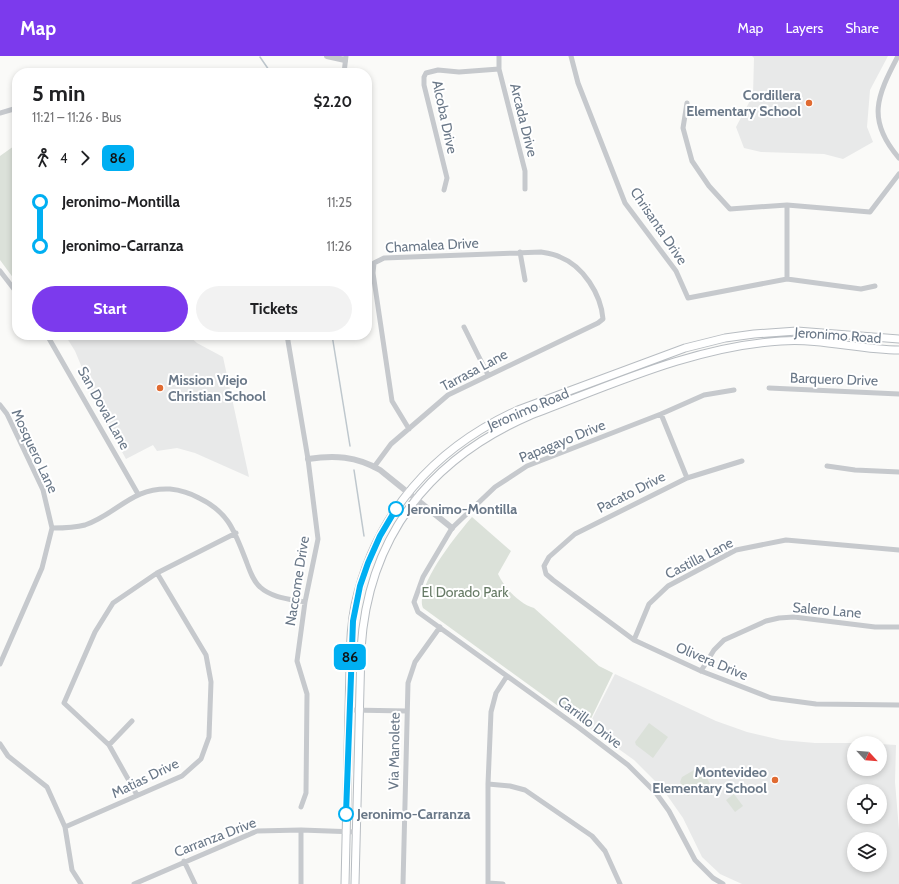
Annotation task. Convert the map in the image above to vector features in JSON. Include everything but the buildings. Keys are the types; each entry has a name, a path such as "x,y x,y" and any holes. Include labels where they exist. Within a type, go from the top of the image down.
{"main road":[{"name":"Jeronimo Road","path":"345,884 351,634 360,586 380,536 408,493 428,470 453,447 496,420 518,410 684,348 725,338 773,332 814,331 899,339"},
{"name":"Jeronimo Road","path":"355,884 360,710 360,649 368,596 386,547 399,523 416,499 443,470 465,451 506,426 531,415 687,358 732,346 782,341 830,342 899,350"}],"street":[{"path":"327,56 345,58 344,68"},
{"name":"Arcada Drive","path":"499,56 499,69 525,171 525,189"},
{"name":"Chrisanta Drive","path":"571,56 578,83 625,203 676,271 688,298 787,279 861,289 875,286"},
{"path":"898,56 882,85 878,105 878,121 889,147 899,158"},
{"name":"Alcoba Drive","path":"444,190 446,178 424,85 424,77 426,73 438,70 459,72 499,69"},
{"path":"687,103 682,128 692,161 709,186 730,209 787,205 870,212 899,174"},
{"path":"0,113 12,109"},
{"path":"787,205 787,279"},
{"path":"520,252 525,280"},
{"name":"Chamalea Drive","path":"408,429 392,401 373,273 374,263 384,258 541,252 561,257 584,275 593,288 603,311 603,319"},
{"path":"0,271 12,287"},
{"name":"Tarrasa Lane","path":"374,467 385,450 448,395 598,323 603,319"},
{"path":"464,327 488,375"},
{"name":"San Doval Lane","path":"50,340 138,494"},
{"name":"Naccome Drive","path":"288,340 308,459 318,539 306,602 298,661 308,694 306,793 301,807"},
{"name":"Barquero Drive","path":"769,388 899,394"},
{"name":"Papagayo Drive","path":"414,605 415,595 423,577 452,528 495,487 527,466 661,414 704,395 734,390"},
{"name":"Mosquero Lane","path":"0,405 6,414 43,490 52,528 42,568 0,664"},
{"path":"661,414 687,478"},
{"path":"308,459 341,456 360,460 374,467 452,528"},
{"name":"Pacato Drive","path":"544,566 549,557 575,534 687,478 742,461"},
{"path":"827,466 855,470 899,472"},
{"path":"52,528 85,524 101,517 138,494 149,491 168,489 194,495 222,512 236,533 251,574 259,587 276,596 306,602"},
{"path":"137,795 109,745 64,703 95,632 113,603 157,573 236,533"},
{"name":"Castilla Lane","path":"634,640 649,604 668,586 736,550 786,540 899,550"},
{"name":"Olivera Drive","path":"544,566 546,574 553,580 634,640 701,672 771,698 816,704 899,705"},
{"name":"Matias Drive","path":"65,827 182,776 201,759 209,736 211,682 206,655 157,573"},
{"name":"Carrillo Drive","path":"414,605 418,612 628,765 656,792 669,810 695,860 713,878 723,884"},
{"name":"Salero Lane","path":"701,672 714,650 724,640 766,621 779,618 794,617 875,626 899,627"},
{"name":"Via Manolete","path":"403,884 408,683 413,665 440,627"},
{"path":"503,884 488,884 488,784 491,712 496,693 507,676"},
{"path":"350,710 407,711"},
{"path":"109,745 132,720"},
{"path":"0,744 8,756 47,787 65,827 72,870 80,884"},
{"path":"488,784 510,786 525,790 592,836 605,852 620,884"},
{"path":"301,884 302,830"},
{"name":"Carranza Drive","path":"134,884 184,861 257,831 302,830 356,832"},
{"path":"184,861 195,884"}],"shaded area":[{"name":"Cordillera Elementary School","path":"752,56 888,56 870,90 867,127 873,142 843,159 824,154 761,152 744,148 736,127 753,95 754,58"},
{"name":"Mission Viejo Christian School","path":"68,340 194,340 223,357 249,477 195,453 177,448 157,451 153,445 126,459 103,418 75,351"},
{"name":"Montevideo Elementary School","path":"615,674 716,721 747,732 781,740 815,743 847,743 847,776 887,776 887,744 896,745 895,782 899,830 899,884 742,884 720,874 702,857 683,818 662,788 634,760 588,727"}],"green space":[{"path":"12,147 12,276 0,260 0,156"},
{"name":"El Dorado Park","path":"472,517 511,551 498,574 508,589 523,603 534,608 599,666 613,673 587,727 423,608 422,599 425,587 431,574 448,547"},
{"path":"649,723 668,737 653,758 636,745 635,742"},
{"path":"701,766 710,784 688,796 680,782 682,777"},
{"path":"734,794 743,806 735,812 726,800"}],"waterway":[{"path":"260,57 268,68"},
{"path":"333,340 350,446"},
{"path":"354,470 364,536"}],"bus line":[{"name":"86","path":"346,814 351,634 355,606 360,586 375,546 396,509"}],"place":[{"name":"Cordillera Elementary School","path":"809,103"},
{"name":"Mission Viejo Christian School","path":"160,388"},
{"name":"Jeronimo-Montilla","path":"396,509"},
{"name":"Montevideo Elementary School","path":"775,780"},
{"name":"Jeronimo-Carranza","path":"346,814"}]}
